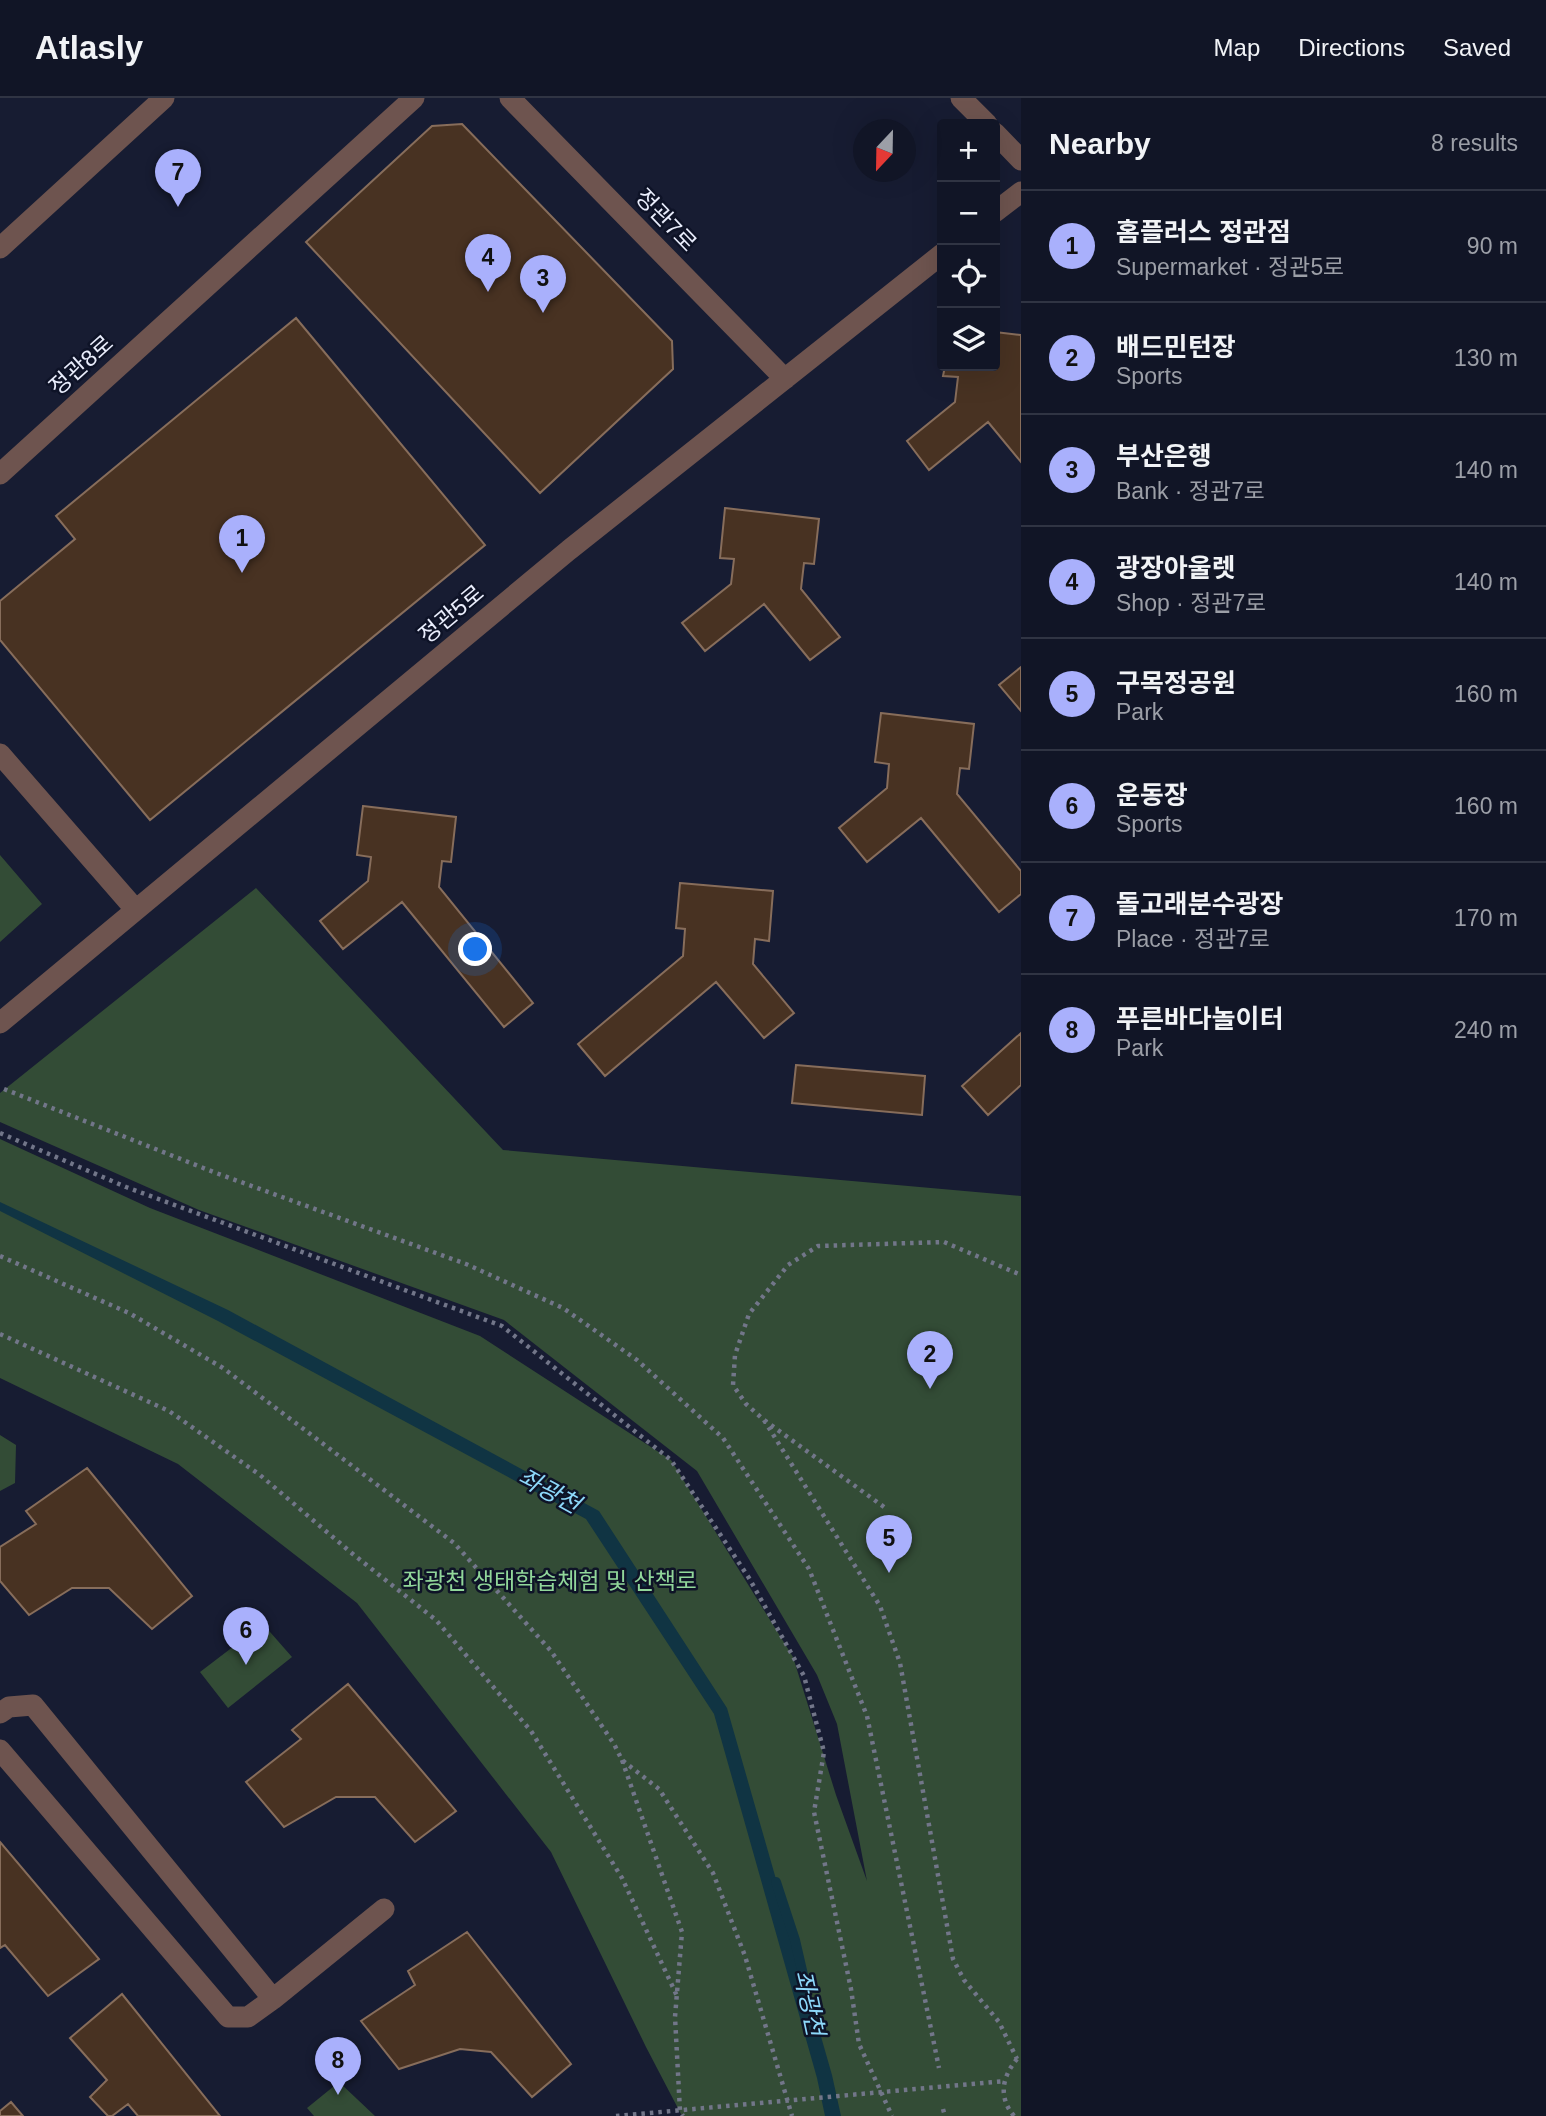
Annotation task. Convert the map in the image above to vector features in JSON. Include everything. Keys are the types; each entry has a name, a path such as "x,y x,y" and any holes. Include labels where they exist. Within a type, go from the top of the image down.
{"street":[{"path":"0,248 164,98"},
{"name":"정관8로","path":"0,474 414,98"},
{"name":"정관7로","path":"510,98 785,379"},
{"path":"961,98 982,119"},
{"path":"1000,137 1021,160"},
{"path":"1000,208 1021,192"},
{"name":"정관5로","path":"0,1023 569,550 937,258"},
{"path":"0,754 135,909"},
{"path":"0,1713 9,1707 33,1705 273,1999"},
{"path":"0,1750 228,2017 248,2017 383,1909"}],"path":[{"path":"4,1089 216,1173 466,1264 563,1308 637,1360 723,1438 809,1569 867,1716 939,2068"},
{"path":"0,1133 126,1187 502,1326 671,1460 749,1578 804,1676 824,1752 814,1812 851,1989 859,2044 892,2116"},
{"path":"884,1507 746,1404 733,1385 735,1355 749,1314 788,1265 818,1246 944,1242 1021,1275"},
{"path":"0,1256 129,1313 223,1368 454,1543 551,1651 622,1760 682,1932 675,2017 682,2113"},
{"path":"0,1334 169,1411 260,1475 354,1555 436,1619 531,1731 622,1878 677,1996"},
{"path":"764,1420 880,1606 900,1663 953,1959 964,1980 999,2022 1019,2060 1007,2071 1003,2095 1014,2116"},
{"path":"622,1760 659,1789 713,1873 745,1956 792,2116"},
{"path":"616,2116 682,2113 1005,2081"},
{"path":"943,2109 945,2116"}],"green space":[{"path":"0,855 42,904 0,942"},
{"name":"좌광천 생태학습체험 및 산책로","path":"256,888 503,1150 1021,1196 1021,2116 682,2116 551,1852 357,1603 178,1464 0,1378 0,1139 150,1208 480,1336 671,1460 793,1657 836,1795 867,1881 837,1724 817,1675 697,1471 504,1320 199,1210 0,1122 0,1093"},
{"path":"0,1435 16,1445 15,1483 0,1491"},
{"path":"263,1624 292,1657 228,1708 200,1672"},
{"path":"339,2082 375,2116 314,2116 307,2108"}],"water":[{"name":"좌광천","path":"0,1202 228,1310 599,1511 727,1708 832,2075 841,2116 825,2116 817,2078 714,1714 586,1519 218,1321 0,1211"}],"building":[{"path":"462,124 672,341 673,369 540,493 306,242 432,126"},
{"path":"296,318 485,545 150,820 0,640 0,601 75,539 56,516"},
{"path":"1000,333 1021,335 1021,462 988,422 929,470 907,441 955,402 958,377 943,376 944,371 1000,371"},
{"path":"725,508 819,519 814,564 804,563 801,589 840,637 810,660 764,604 705,651 682,623 731,584 734,559 720,558"},
{"path":"1021,667 1021,711 999,685"},
{"path":"881,713 974,724 969,769 960,768 957,794 1021,871 1021,894 999,912 921,818 867,862 839,828 887,788 889,764 875,762"},
{"path":"363,806 456,817 451,862 442,861 439,887 533,1003 504,1027 402,902 343,949 320,921 368,881 371,857 357,855"},
{"path":"680,883 773,891 769,941 755,939 753,964 794,1013 764,1038 716,982 605,1076 578,1044 683,956 685,929 676,928"},
{"path":"1021,1033 1021,1085 988,1115 962,1086"},
{"path":"796,1065 925,1076 922,1115 792,1103"},
{"path":"87,1468 192,1596 152,1629 109,1588 72,1588 29,1615 0,1581 0,1547 36,1524 26,1511"},
{"path":"348,1684 456,1811 415,1842 375,1797 336,1797 284,1827 246,1782 301,1739 292,1730"},
{"path":"0,1842 99,1959 48,1996 5,1945 0,1948"},
{"path":"467,1932 571,2064 532,2097 491,2052 460,2049 399,2069 361,2021 415,1985 408,1971"},
{"path":"122,1994 220,2116 138,2116 128,2104 108,2116 90,2097 107,2080 70,2038"},
{"path":"11,2102 23,2116 0,2116 0,2111"}],"waterway":[{"name":"좌광천","path":"776,1882 795,1940 804,1979"}],"place":[{"name":"돌고래분수광장","path":"178,207"},
{"name":"광장아울렛","path":"488,292"},
{"name":"부산은행","path":"543,313"},
{"name":"홈플러스 정관점","path":"242,573"},
{"name":"배드민턴장","path":"930,1389"},
{"name":"구목정공원","path":"889,1573"},
{"name":"운동장","path":"246,1665"},
{"name":"푸른바다놀이터","path":"338,2095"}]}
